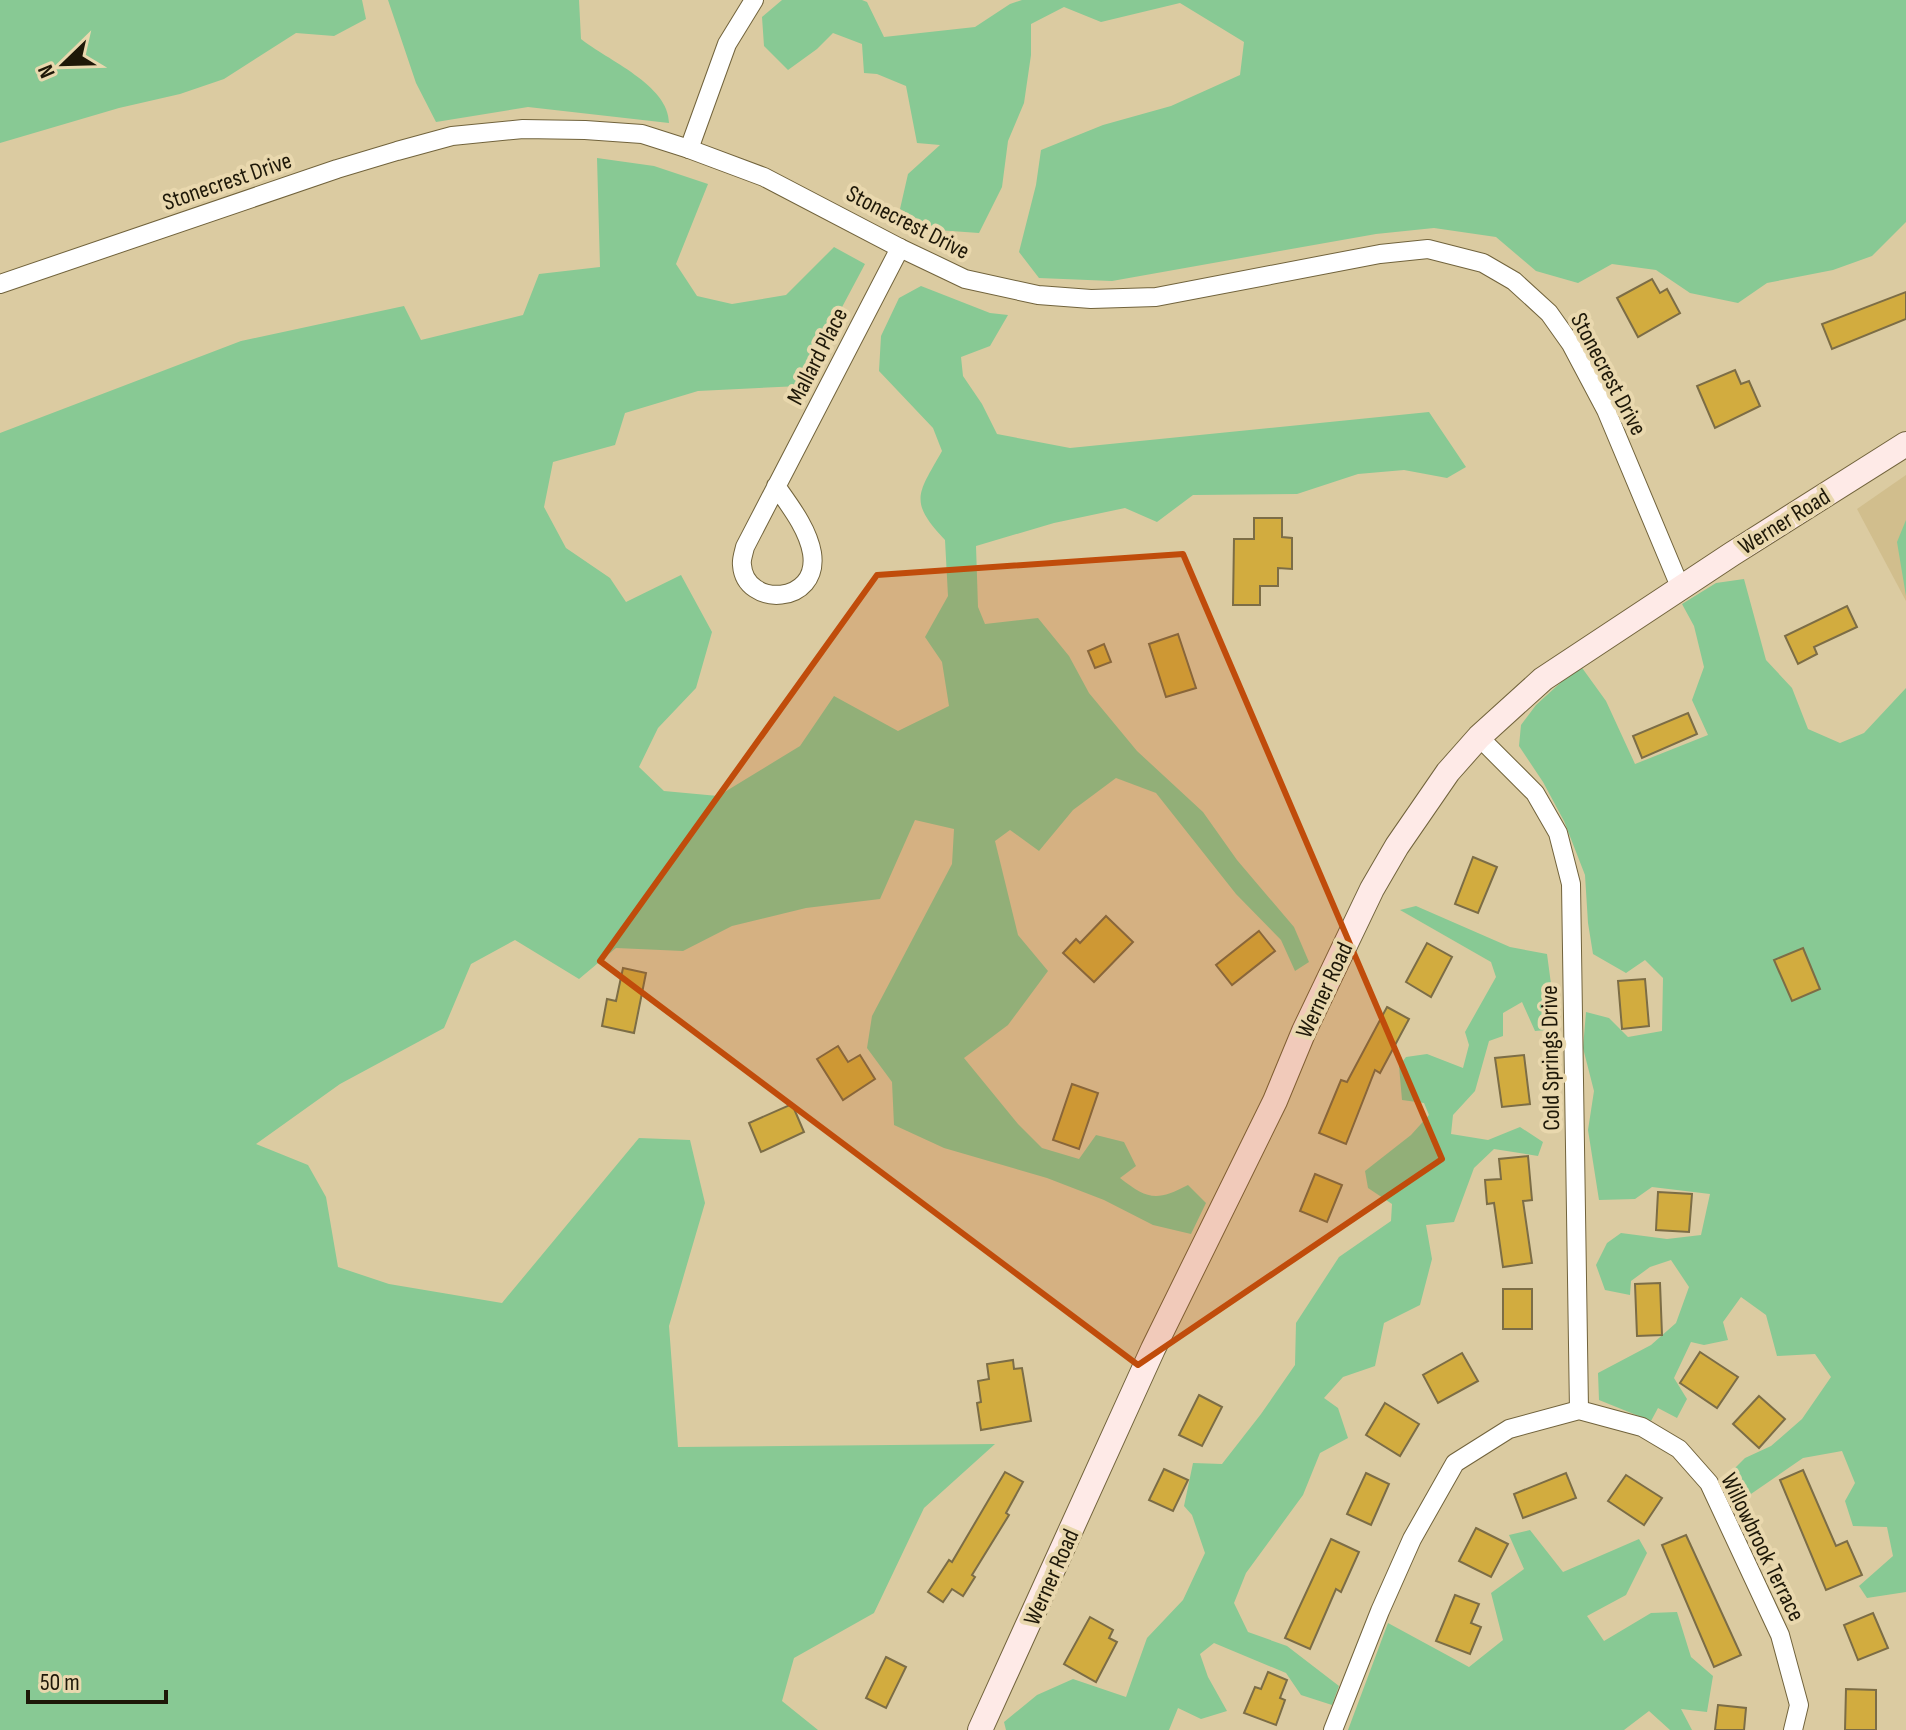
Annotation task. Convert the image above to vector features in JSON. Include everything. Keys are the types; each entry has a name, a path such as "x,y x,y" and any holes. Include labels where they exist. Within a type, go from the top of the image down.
{"street":[{"path":"689,149 727,44 754,0"},
{"name":"Stonecrest Drive","path":"0,284 337,169 452,136 523,129 642,134 689,149 764,177 965,279 1038,295 1091,299 1156,297 1337,261 1428,249 1483,263 1514,281 1549,313 1571,344 1606,410 1681,589"},
{"name":"Mallard Place","path":"776,486 807,537 813,566 803,586 789,594 776,595 760,592 747,581 742,566 745,547 776,486 900,248"},
{"name":"Werner Road","path":"980,1730 1153,1349 1275,1101 1304,1031 1372,889 1397,846 1448,772 1479,737 1543,679 1906,444"},
{"name":"Cold Springs Drive","path":"1479,737 1535,793 1558,833 1571,884 1579,1410"},
{"path":"1333,1730 1412,1539 1455,1463 1509,1429 1579,1410"},
{"name":"Willowbrook Terrace","path":"1579,1410 1642,1427 1679,1449 1709,1483 1780,1635 1799,1705 1793,1730"}],"highlighted area":[{"path":"1183,554 1442,1159 1138,1365 600,961 877,575"}],"shaded area":[{"path":"1906,475 1906,601 1857,509"}],"green space":[{"path":"0,0 362,0 366,19 334,36 296,33 224,79 180,94 119,108 0,143"},
{"path":"388,0 579,0 581,39 648,85 666,109 669,123 528,107 436,122 416,83"},
{"path":"782,0 862,0 867,2 884,37 975,27 1010,4 1022,0 1906,0 1906,222 1872,256 1833,270 1767,283 1738,303 1690,293 1656,270 1612,264 1578,283 1536,271 1496,237 1434,228 1376,234 1112,281 1039,278 1019,252 1036,185 1041,150 1103,125 1171,106 1240,75 1244,42 1180,3 1101,22 1064,7 1031,24 1031,55 1024,103 1008,141 1002,187 979,233 937,230 900,209 908,174 940,145 917,143 906,86 877,74 864,73 862,44 833,33 788,70 764,46 762,17"},
{"path":"597,158 654,166 708,184 676,264 697,296 732,304 786,295 834,247 865,264 800,386 698,391 625,413 615,445 553,462 544,507 566,548 610,578 626,602 681,575 712,632 696,688 658,728 639,767 664,791 718,796 800,746 834,696 898,731 949,706 942,662 925,637 948,596 945,540 921,506 923,488 942,451 933,428 879,371 881,336 899,298 921,286 990,313 1008,315 990,346 961,357 963,376 997,434 1070,448 1429,412 1466,467 1447,478 1404,470 1358,474 1297,494 1193,495 1157,522 1125,508 1054,523 976,546 978,607 985,624 1038,618 1069,656 1089,693 1137,751 1203,812 1237,860 1294,927 1309,962 1295,971 1281,940 1236,894 1156,793 1116,778 1073,810 1039,851 1010,830 995,841 1018,935 1048,971 1008,1025 964,1058 1018,1124 1042,1148 1079,1159 1096,1135 1124,1142 1136,1166 1120,1178 1129,1185 1145,1194 1160,1196 1188,1185 1206,1203 1191,1234 1153,1225 1104,1200 1047,1178 944,1148 894,1125 892,1082 867,1048 872,1016 952,864 954,829 915,820 880,899 806,908 732,926 683,951 616,948 579,979 515,940 471,964 444,1028 340,1084 256,1144 308,1165 326,1197 338,1267 389,1284 502,1303 639,1138 690,1140 705,1203 669,1326 678,1447 995,1444 924,1508 874,1613 794,1658 782,1701 818,1730 0,1730 0,433 241,341 404,306 421,340 523,315 539,274 600,267"},
{"path":"1906,520 1906,596 1897,542"},
{"path":"1744,579 1766,660 1792,688 1808,729 1840,743 1864,733 1906,688 1906,1592 1867,1598 1859,1586 1893,1556 1887,1527 1853,1526 1845,1501 1855,1483 1842,1451 1803,1458 1748,1496 1724,1479 1745,1458 1771,1446 1802,1419 1831,1377 1815,1354 1777,1356 1766,1315 1741,1297 1723,1322 1728,1340 1704,1345 1691,1342 1674,1378 1687,1399 1677,1418 1658,1408 1651,1421 1599,1400 1598,1373 1651,1345 1676,1323 1689,1287 1671,1260 1650,1267 1631,1281 1630,1295 1605,1290 1596,1265 1607,1243 1621,1233 1667,1239 1701,1235 1710,1194 1652,1187 1635,1199 1599,1200 1588,1130 1594,1091 1583,1048 1586,1012 1609,1018 1628,1037 1662,1031 1663,978 1645,960 1626,973 1593,954 1585,875 1564,821 1519,746 1521,725 1536,705 1580,665 1606,701 1635,764 1708,735 1692,700 1704,667 1694,626 1682,604 1716,583"},
{"path":"1416,906 1510,947 1547,954 1557,1029 1535,1031 1522,1002 1503,1013 1503,1036 1489,1041 1475,1091 1453,1115 1451,1134 1488,1140 1520,1127 1543,1142 1538,1156 1494,1149 1474,1168 1454,1222 1426,1225 1432,1259 1420,1305 1384,1323 1375,1366 1343,1377 1324,1398 1338,1408 1348,1438 1320,1453 1303,1495 1246,1573 1234,1603 1248,1632 1287,1646 1339,1686 1332,1705 1301,1695 1286,1673 1214,1643 1200,1654 1208,1677 1227,1711 1201,1719 1178,1708 1169,1730 1006,1730 1004,1722 1037,1695 1073,1679 1126,1697 1147,1638 1183,1600 1205,1553 1192,1515 1184,1506 1193,1463 1222,1464 1295,1365 1296,1323 1339,1257 1391,1221 1392,1204 1368,1188 1365,1171 1411,1135 1429,1115 1424,1103 1402,1100 1399,1066 1406,1057 1427,1054 1463,1068 1469,1045 1465,1032 1496,977 1491,962 1400,910"},
{"path":"1530,1530 1563,1572 1639,1539 1647,1553 1626,1595 1587,1616 1604,1641 1651,1613 1677,1612 1691,1657 1713,1676 1707,1712 1681,1709 1692,1730 1670,1730 1649,1711 1624,1730 1348,1730 1388,1623 1469,1667 1503,1640 1491,1593 1524,1569 1509,1535"}],"building":[{"path":"1652,279 1660,293 1667,289 1680,313 1638,337 1617,298"},
{"path":"1906,292 1906,319 1832,349 1822,324"},
{"path":"1735,370 1741,384 1749,381 1760,406 1715,428 1697,386"},
{"path":"1254,518 1282,518 1282,537 1292,538 1292,569 1278,568 1278,586 1260,586 1260,605 1233,605 1234,539 1254,539"},
{"path":"1847,606 1857,627 1814,647 1817,654 1798,664 1785,636"},
{"path":"1178,634 1196,688 1166,697 1149,644"},
{"path":"1104,644 1111,662 1095,668 1088,651"},
{"path":"1688,713 1697,734 1642,758 1633,736"},
{"path":"1473,857 1497,867 1478,913 1455,904"},
{"path":"1106,916 1133,942 1094,982 1063,953 1076,939 1080,943"},
{"path":"1259,931 1275,951 1232,985 1216,965"},
{"path":"1427,943 1452,957 1431,997 1406,982"},
{"path":"1803,948 1820,989 1792,1001 1774,960"},
{"path":"623,968 646,973 634,1033 602,1026 607,999 616,1001"},
{"path":"1645,979 1649,1026 1622,1029 1618,981"},
{"path":"1387,1007 1409,1019 1380,1073 1375,1070 1346,1144 1319,1133 1341,1080 1347,1082"},
{"path":"838,1046 848,1062 860,1055 875,1079 843,1100 817,1059"},
{"path":"1524,1055 1530,1104 1502,1107 1495,1058"},
{"path":"1072,1084 1098,1093 1079,1149 1053,1140"},
{"path":"792,1104 804,1132 761,1152 749,1123"},
{"path":"1528,1156 1532,1200 1523,1201 1532,1263 1503,1267 1494,1203 1487,1204 1485,1180 1501,1179 1499,1159"},
{"path":"1315,1174 1342,1185 1327,1222 1300,1211"},
{"path":"1658,1192 1692,1194 1689,1232 1656,1230"},
{"path":"1660,1283 1662,1335 1637,1336 1635,1284"},
{"path":"1503,1289 1532,1289 1532,1329 1503,1329"},
{"path":"1700,1352 1738,1377 1717,1408 1680,1383"},
{"path":"1462,1353 1478,1381 1438,1403 1423,1375"},
{"path":"1013,1360 1014,1369 1022,1368 1031,1421 981,1430 978,1381 989,1379 987,1364"},
{"path":"1199,1395 1222,1407 1202,1446 1179,1435"},
{"path":"1759,1396 1785,1419 1759,1448 1733,1424"},
{"path":"1385,1403 1419,1424 1400,1456 1366,1435"},
{"path":"1164,1469 1188,1480 1173,1511 1149,1500"},
{"path":"1803,1470 1836,1546 1847,1541 1862,1575 1826,1590 1780,1480"},
{"path":"1005,1472 1023,1482 1006,1513 1009,1515 972,1575 975,1577 963,1596 952,1589 943,1602 928,1592 949,1560 952,1562"},
{"path":"1366,1473 1389,1484 1371,1525 1347,1514"},
{"path":"1566,1473 1576,1498 1523,1518 1514,1494"},
{"path":"1626,1475 1662,1498 1644,1525 1608,1501"},
{"path":"1476,1528 1508,1544 1491,1577 1459,1561"},
{"path":"1686,1535 1741,1655 1714,1667 1662,1545"},
{"path":"1331,1539 1359,1552 1341,1592 1336,1589 1310,1649 1285,1638"},
{"path":"1455,1595 1479,1604 1471,1623 1481,1627 1470,1654 1436,1641"},
{"path":"1873,1613 1888,1648 1858,1660 1844,1625"},
{"path":"1090,1617 1113,1630 1109,1638 1117,1642 1096,1682 1064,1664"},
{"path":"886,1657 906,1667 886,1708 866,1698"},
{"path":"1268,1672 1287,1680 1280,1698 1285,1700 1276,1725 1244,1713 1255,1687 1261,1689"},
{"path":"1846,1689 1876,1690 1876,1730 1845,1730"},
{"path":"1718,1705 1746,1708 1744,1730 1715,1730"}]}
